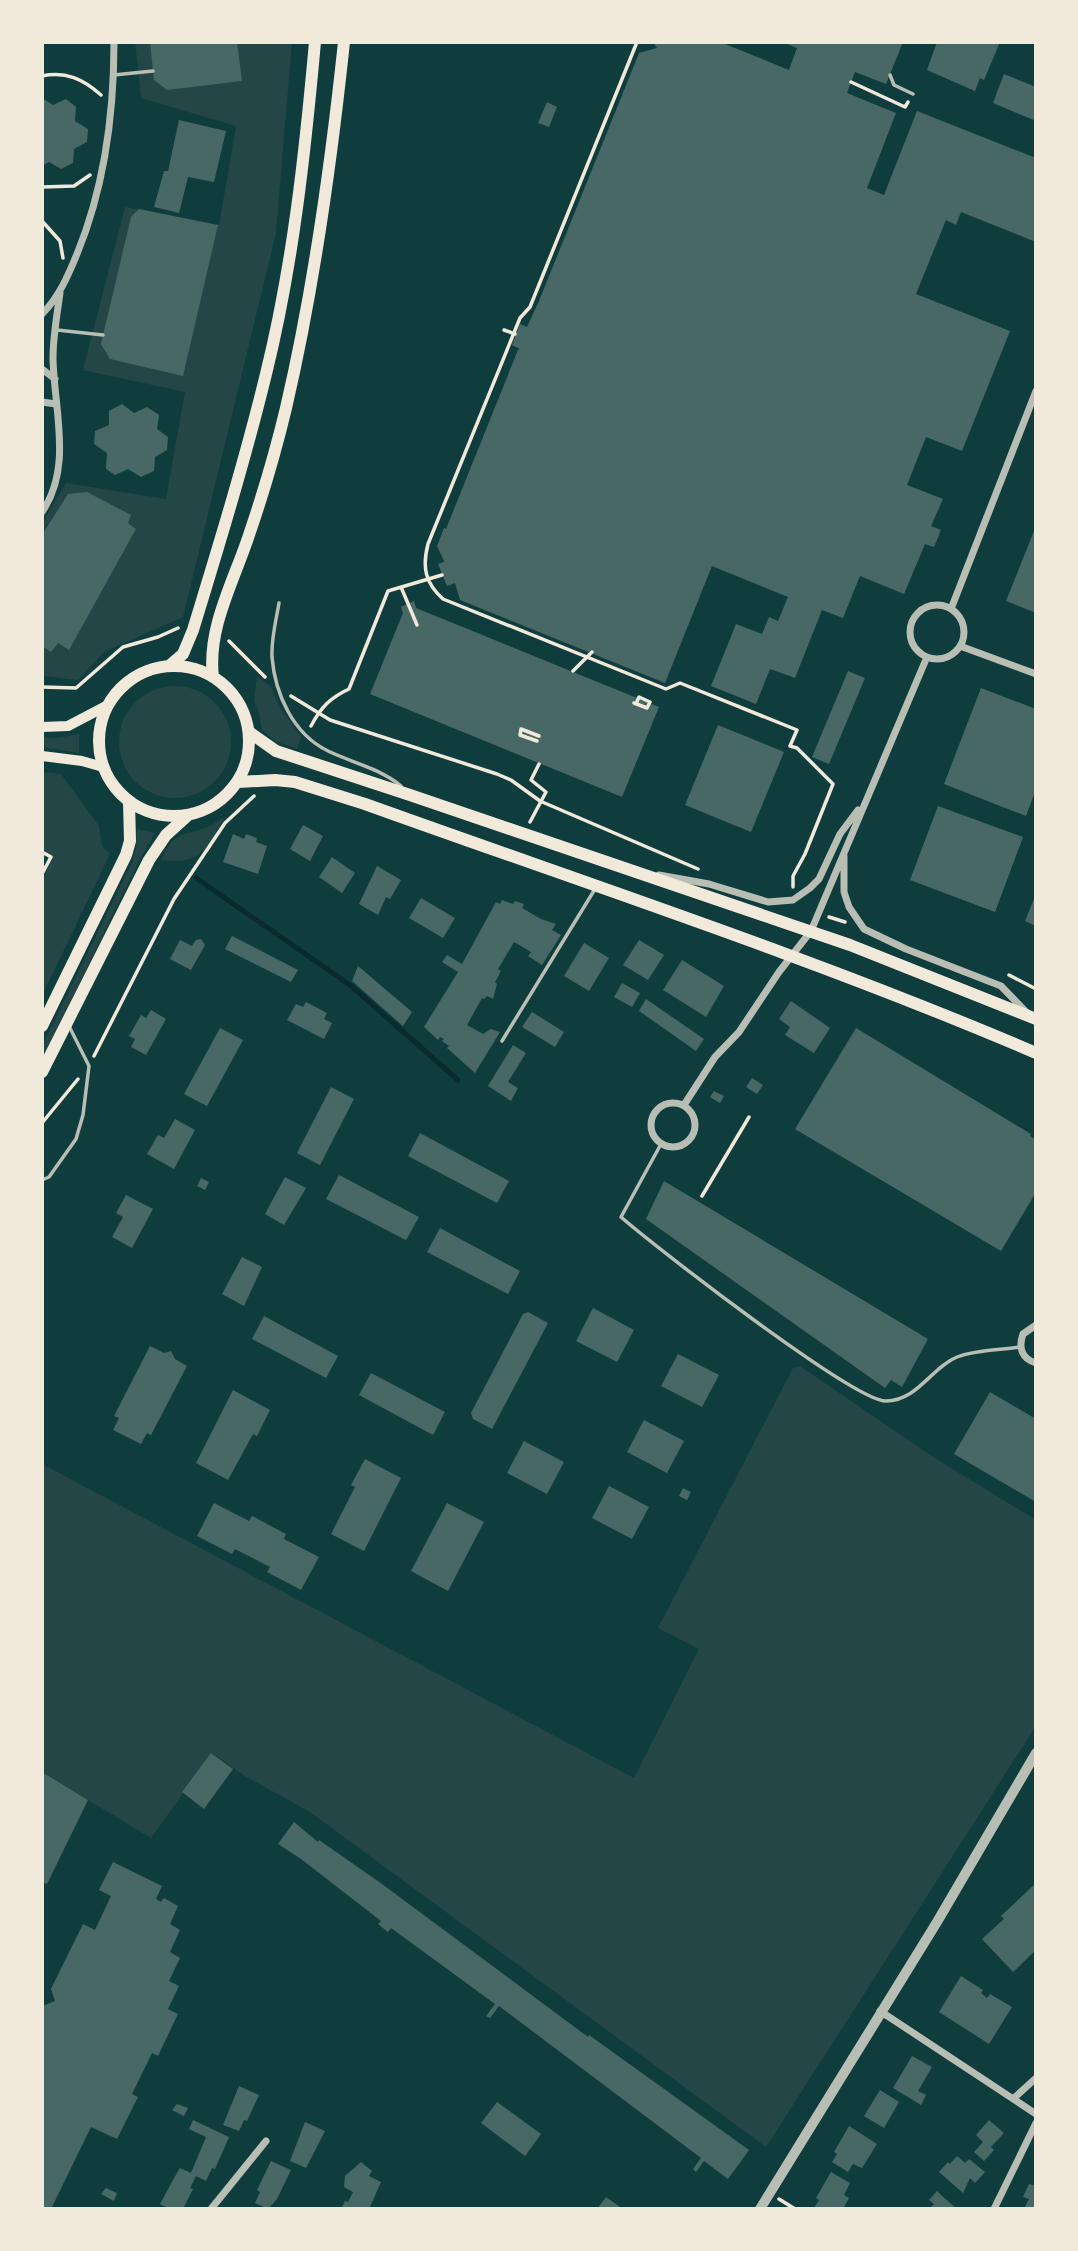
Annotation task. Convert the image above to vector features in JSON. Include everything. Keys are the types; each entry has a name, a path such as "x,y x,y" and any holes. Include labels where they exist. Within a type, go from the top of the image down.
{"main road":[{"path":"169,666 183,654 193,629 267,372 304,164 315,42"},
{"path":"213,677 211,659 214,635 250,532 286,409 313,272 336,118 344,42"},
{"path":"42,1072 149,860 166,835 187,816 216,804 238,782 248,758 249,732 239,703 223,684 200,671 169,666 157,668 123,685 103,716 99,740 103,767 117,792 129,802 157,815 187,816"},
{"path":"42,727 68,726 108,705"},
{"path":"249,732 276,751 811,931 1033,1017"},
{"path":"42,756 82,761 103,767"},
{"path":"238,782 295,782 335,794 791,957 947,1015 1036,1053"},
{"path":"42,1026 126,855 130,841 129,802"}],"street":[{"path":"42,314 61,291 68,277 87,228 104,167 113,105 114,42"},
{"path":"42,512 54,488 59,468 55,329 61,291"},
{"path":"42,369 55,379"},
{"path":"951,609 1036,391"},
{"path":"42,402 56,404"},
{"path":"929,606 951,609 962,621 963,638 960,646 945,658 927,657 920,653 911,641 909,634 912,620 922,609 929,606"},
{"path":"960,646 1036,674"},
{"path":"684,1105 715,1057 739,1032 811,931 927,657"},
{"path":"630,870 709,884 768,902 793,900 819,879 840,834 865,802"},
{"path":"844,852 844,891 849,907 864,929 877,937 1001,986 1033,1017"},
{"path":"669,1103 684,1105 693,1114 693,1136 689,1142 675,1148 661,1144 652,1132 651,1124 656,1111 669,1103"},
{"path":"1036,1325 1023,1334 1020,1347 1027,1359 1036,1363"},
{"path":"760,2209 937,1922 1036,1753"},
{"path":"880,2011 1036,2114"},
{"path":"1013,2099 1036,2078"},
{"path":"994,2209 1036,2123"},
{"path":"211,2209 266,2141"}],"lane":[{"path":"114,75 153,71"},
{"path":"890,75 894,85 913,94"},
{"path":"55,329 103,335"},
{"path":"279,603 272,642 276,685 292,718 315,743 379,770 410,795"},
{"path":"502,1041 596,887"},
{"path":"42,1180 49,1177 76,1139 83,1115 89,1066 67,1023"},
{"path":"661,1144 621,1217 636,1231 829,1372 866,1395 886,1401 906,1396 958,1357 1020,1347"}],"path":[{"path":"637,42 530,307 520,318 428,544 424,560 427,579 443,599 666,689 680,683 797,730 790,746 797,748 833,784 806,854 793,876 793,900"},
{"path":"42,76 57,73 85,81 113,105"},
{"path":"851,82 905,107 913,94"},
{"path":"42,187 74,186 104,167"},
{"path":"42,221 60,240 68,277"},
{"path":"504,330 515,335"},
{"path":"321,708 333,697 349,689 388,591 442,575"},
{"path":"401,587 417,625"},
{"path":"42,687 76,688 123,647 158,637 175,628 193,629"},
{"path":"214,635 232,642 252,666 330,720 497,774 511,780 540,801 709,873"},
{"path":"573,671 592,652"},
{"path":"537,741 520,735 522,729 538,736"},
{"path":"525,834 546,792 531,780 539,764"},
{"path":"42,1123 89,1066 174,899 197,862 239,808 275,780"},
{"path":"42,852 51,857 42,874"},
{"path":"819,913 847,922 855,918"},
{"path":"1002,972 1036,989"},
{"path":"702,1196 749,1117"}],"shaded area":[{"path":"135,42 292,42 276,233 183,617 104,652 78,680 42,676 42,523 66,483 166,499 185,392 83,370 125,207 219,225 236,126 141,98"},
{"path":"257,676 271,687 281,709 301,737 297,749 277,742 262,730 254,701"},
{"path":"175,686 197,690 215,702 227,720 231,742 227,764 215,782 197,794 175,798 153,794 135,782 123,764 119,742 123,720 135,702 153,690"},
{"path":"79,734 79,753 42,747 42,737 57,738"},
{"path":"42,772 61,774 99,826 102,846 110,854 42,996 42,880 53,857 42,851"},
{"path":"225,817 202,852 195,857 175,861 161,860 170,844 178,837 207,827"},
{"path":"137,829 155,833 42,1060 42,1046 132,862"},
{"path":"800,1366 933,1457 1036,1520 1036,1726 766,2147 310,1812 245,1776 212,1753 151,1838 42,1772 42,1464 634,1778 699,1649 658,1628 793,1368"}],"building":[{"path":"150,42 237,42 242,81 167,90 154,80"},
{"path":"653,42 720,42 789,70 797,48 782,42 903,42 886,84 855,72 847,93 896,113 867,188 884,195 917,111 1036,158 1036,242 961,212 956,225 946,220 916,294 1010,331 962,451 926,437 907,485 943,499 931,526 941,530 934,547 925,544 904,594 860,576 843,618 822,610 795,678 770,669 756,704 711,686 736,624 762,634 769,617 778,621 788,597 712,566 665,683 460,600 455,583 447,586 438,564 446,561 437,546 520,349 512,345 520,324 527,327 539,301 639,53 657,48"},
{"path":"937,42 1000,42 984,80 980,78 975,91 927,70"},
{"path":"1004,74 1036,87 1036,121 993,103"},
{"path":"42,98 53,105 66,99 76,107 75,121 88,129 87,142 74,149 73,163 61,169 49,162 42,166"},
{"path":"547,102 557,107 549,127 538,123"},
{"path":"179,120 226,131 214,182 188,177 179,213 154,207 164,171 168,171"},
{"path":"139,209 218,225 183,376 110,359 101,344 131,217"},
{"path":"122,404 134,413 147,407 159,415 157,429 168,437 167,450 155,457 154,471 141,477 128,469 115,475 106,469 107,453 94,444 95,431 109,425 109,411"},
{"path":"87,492 131,515 128,523 136,529 69,650 58,643 51,652 42,646 42,535 68,494"},
{"path":"1036,526 1036,613 1006,601"},
{"path":"414,601 416,608 659,707 622,797 370,694 403,613 401,607"},
{"path":"848,671 865,678 829,764 812,757"},
{"path":"981,688 1036,709 1036,789 1026,816 944,784"},
{"path":"718,725 784,752 751,832 685,805"},
{"path":"938,806 1023,837 995,912 910,880"},
{"path":"303,825 323,836 310,861 290,849"},
{"path":"233,834 244,839 246,834 267,846 258,874 223,862"},
{"path":"332,857 355,873 342,893 319,877"},
{"path":"377,866 401,880 390,899 386,897 378,915 359,904"},
{"path":"1036,894 1036,926 1025,921"},
{"path":"421,898 455,918 443,938 409,918"},
{"path":"502,900 524,904 522,908 556,924 552,930 561,935 542,965 528,956 531,952 514,942 498,969 501,971 495,982 497,984 493,999 487,996 482,998 467,1025 483,1034 491,1029 500,1032 475,1073 447,1048 449,1046 442,1041 444,1039 440,1037 438,1040 424,1027 458,972 442,962 447,955 462,964 496,902 500,904"},
{"path":"232,936 298,970 291,982 225,949"},
{"path":"201,939 205,945 191,970 170,959 180,940 192,946 196,940"},
{"path":"639,940 664,955 648,980 623,965"},
{"path":"584,943 609,958 589,991 564,976"},
{"path":"682,960 724,986 706,1017 663,990"},
{"path":"358,966 412,1012 403,1026 352,981"},
{"path":"622,983 640,993 632,1007 614,997"},
{"path":"646,999 704,1039 696,1051 639,1011"},
{"path":"791,1001 830,1028 814,1053 785,1035 790,1027 779,1019"},
{"path":"306,1002 327,1013 324,1019 332,1023 324,1039 287,1020 296,1004 303,1007"},
{"path":"151,1010 166,1019 146,1055 131,1047 135,1039 129,1036 141,1015 146,1018"},
{"path":"532,1012 564,1032 555,1047 522,1027"},
{"path":"220,1028 243,1040 207,1106 184,1094"},
{"path":"856,1028 1031,1134 1036,1140 1036,1192 1001,1251 795,1129"},
{"path":"513,1045 526,1053 508,1082 518,1088 511,1101 488,1086"},
{"path":"752,1078 763,1085 757,1094 746,1087"},
{"path":"331,1087 354,1099 320,1165 297,1153"},
{"path":"714,1091 724,1096 720,1103 710,1097"},
{"path":"175,1119 195,1130 174,1169 147,1154 158,1135 164,1138"},
{"path":"420,1133 509,1181 497,1203 408,1156"},
{"path":"339,1175 419,1217 406,1240 326,1199"},
{"path":"285,1177 306,1188 284,1225 265,1214"},
{"path":"201,1178 209,1182 205,1190 197,1186"},
{"path":"664,1181 928,1339 902,1387 891,1380 885,1388 646,1219"},
{"path":"126,1195 153,1209 132,1248 112,1237 123,1217 116,1213"},
{"path":"440,1228 520,1271 508,1294 427,1252"},
{"path":"242,1257 262,1267 244,1306 222,1294"},
{"path":"593,1308 634,1330 617,1362 576,1341"},
{"path":"528,1312 548,1323 492,1429 473,1419 471,1413 523,1314"},
{"path":"264,1316 338,1356 326,1378 252,1339"},
{"path":"150,1346 164,1353 171,1351 175,1359 187,1366 151,1435 147,1433 141,1444 113,1430 119,1418 114,1416"},
{"path":"678,1354 719,1375 702,1407 661,1386"},
{"path":"371,1373 445,1412 433,1435 359,1395"},
{"path":"233,1390 270,1410 257,1436 253,1434 228,1480 196,1463"},
{"path":"990,1392 1036,1419 1036,1502 954,1454"},
{"path":"644,1420 684,1441 667,1473 627,1452"},
{"path":"524,1441 564,1462 547,1494 507,1473"},
{"path":"365,1459 401,1478 364,1551 331,1534 355,1487 351,1485"},
{"path":"609,1486 649,1507 632,1539 592,1518"},
{"path":"683,1488 691,1492 687,1500 679,1496"},
{"path":"214,1503 249,1521 252,1516 286,1534 284,1539 319,1557 301,1590 267,1572 270,1567 235,1549 232,1554 197,1536"},
{"path":"447,1503 484,1522 448,1591 411,1571"},
{"path":"211,1753 233,1769 204,1809 182,1792"},
{"path":"42,1772 88,1800 47,1884 42,1882"},
{"path":"294,1822 588,2037 589,2035 749,2150 728,2179 704,2161 696,2172 693,2169 701,2158 499,2006 490,2018 486,2016 495,2004 391,1928 388,1932 378,1924 381,1921 278,1844"},
{"path":"113,1862 162,1886 156,1899 161,1902 164,1898 178,1906 170,1924 180,1930 170,1952 180,1958 169,1981 179,1986 168,2009 178,2014 158,2056 152,2053 132,2094 138,2097 117,2139 91,2127 51,2209 42,2209 42,2006 55,2001 51,1989 83,1924 95,1930 111,1896 99,1890"},
{"path":"1036,1883 1036,1950 1013,1972 982,1939 1004,1919 1001,1916"},
{"path":"961,1976 983,1990 981,1993 987,1998 990,1994 1012,2007 989,2044 939,2012"},
{"path":"912,2056 932,2067 918,2091 926,2095 921,2105 893,2088"},
{"path":"239,2086 259,2095 247,2121 244,2120 239,2131 223,2125"},
{"path":"880,2090 899,2102 884,2128 864,2116"},
{"path":"497,2102 541,2134 525,2156 481,2123"},
{"path":"177,2104 188,2108 184,2116 172,2110"},
{"path":"193,2120 229,2137 215,2169 212,2168 206,2181 196,2176 183,2209 170,2209 160,2204 180,2168 191,2173 206,2137 189,2129"},
{"path":"989,2120 1004,2133 991,2147 994,2150 984,2161 974,2152 983,2142 976,2135"},
{"path":"305,2122 325,2131 306,2168 290,2161"},
{"path":"849,2126 877,2144 862,2168 853,2164 848,2172 832,2162 837,2154 834,2152"},
{"path":"957,2156 965,2163 969,2159 985,2172 975,2183 970,2178 963,2193 939,2172"},
{"path":"271,2161 291,2170 277,2199 268,2209 255,2203 260,2192 257,2190"},
{"path":"361,2162 372,2171 369,2176 381,2182 369,2209 341,2209 353,2192 344,2187 345,2176"},
{"path":"831,2172 850,2183 844,2195 849,2198 843,2209 816,2209 814,2208 819,2200 816,2198"},
{"path":"1029,2184 1036,2186 1034,2209 1025,2207 1029,2199 1023,2197"},
{"path":"106,2188 117,2193 114,2201 101,2194"},
{"path":"937,2191 957,2209 929,2209 934,2204 929,2200"},
{"path":"606,2197 623,2209 597,2209"}],"waterway":[{"path":"196,878 350,985 458,1080"}]}
